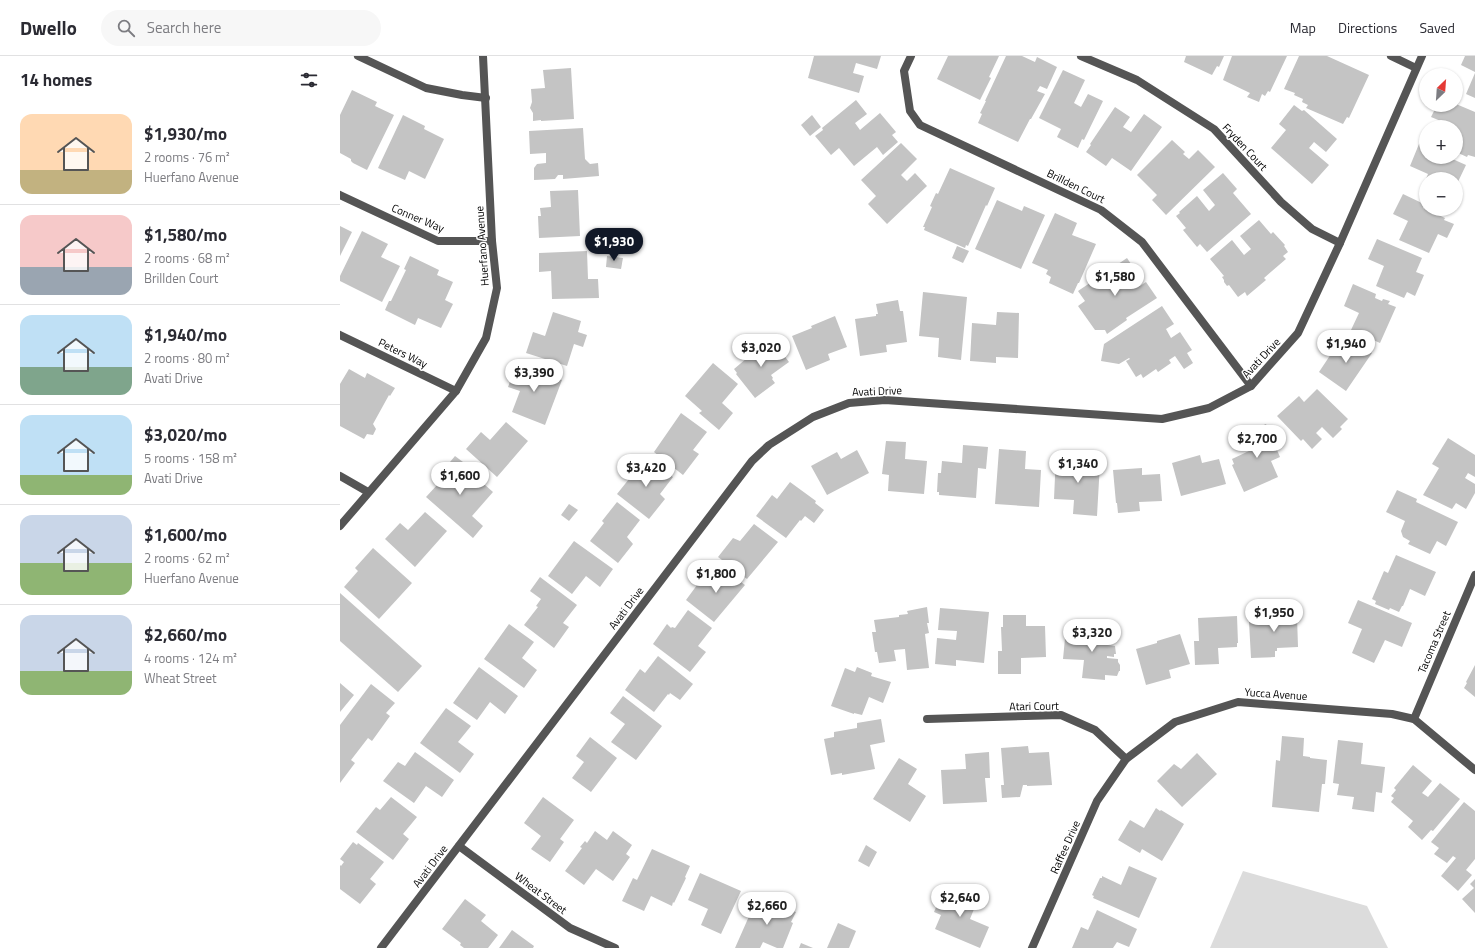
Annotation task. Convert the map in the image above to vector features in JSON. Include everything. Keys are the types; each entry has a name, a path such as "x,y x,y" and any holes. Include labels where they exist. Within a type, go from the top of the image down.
{"street":[{"path":"358,56 426,88 486,98"},
{"name":"Huerfano Avenue","path":"340,526 456,391 486,338 497,288 492,241 483,56"},
{"name":"Brillden Court","path":"911,56 904,71 910,110 920,125 1101,210 1142,242 1251,386"},
{"name":"Fryden Court","path":"1081,56 1137,80 1214,129 1281,202 1312,229 1340,243"},
{"path":"1391,56 1416,68"},
{"name":"Avati Drive","path":"381,948 752,461 769,445 813,417 849,403 885,400 1162,419 1209,408 1251,386 1298,333 1340,243 1422,56"},
{"name":"Conner Way","path":"340,194 438,241 492,241"},
{"name":"Peters Way","path":"340,336 456,391"},
{"path":"340,476 368,492"},
{"name":"Tacoma Street","path":"1414,719 1475,574"},
{"name":"Yucca Avenue","path":"1126,759 1175,722 1238,702 1392,714 1414,719"},
{"name":"Atari Court","path":"927,720 1061,715 1096,730 1126,759"},
{"path":"1414,719 1475,770"},
{"name":"Raffee Drive","path":"1032,948 1097,801 1126,759"},
{"name":"Wheat Street","path":"460,846 570,928 615,948"}],"shaded area":[{"path":"1243,871 1367,906 1388,948 1210,948"}],"building":[{"path":"814,56 881,56 877,69 856,63 853,73 864,76 859,93 808,78"},
{"path":"948,56 999,56 989,77 991,78 980,100 937,79"},
{"path":"1006,56 1022,56 1035,62 1037,57 1057,67 1047,89 1040,86 1037,91 1045,94 1018,142 978,123 985,101"},
{"path":"1186,56 1224,56 1219,67 1217,66 1212,75 1184,62"},
{"path":"1232,56 1287,56 1270,92 1268,91 1265,96 1262,94 1259,102 1247,97 1250,93 1223,80"},
{"path":"1299,56 1327,56 1369,75 1349,118 1347,117 1343,124 1306,108 1308,105 1302,102 1303,99 1294,95 1295,93 1284,89"},
{"path":"1465,56 1475,56 1475,72 1461,65"},
{"path":"571,68 574,119 533,121 533,113 530,108 532,102 531,89 545,88 543,70"},
{"path":"1063,70 1085,80 1074,103 1081,107 1088,94 1103,101 1084,140 1082,139 1078,148 1057,137 1061,129 1039,118"},
{"path":"1475,73 1475,98 1466,94"},
{"path":"352,90 377,102 375,106 394,115 367,170 353,163 351,159 340,153 340,115"},
{"path":"856,100 867,114 855,123 860,130 880,113 896,132 892,135 898,142 883,155 877,147 854,166 839,148 831,155 815,136 823,130 822,128"},
{"path":"1294,105 1302,111 1304,110 1337,139 1326,152 1314,142 1309,148 1329,165 1312,184 1271,148 1286,130 1279,124"},
{"path":"1115,107 1130,117 1123,127 1131,132 1144,114 1162,127 1131,171 1112,158 1106,166 1086,152"},
{"path":"1463,107 1475,112 1475,157 1463,155 1463,120 1438,120 1431,117 1434,112 1463,112"},
{"path":"403,115 425,126 424,129 444,139 425,179 409,171 405,180 378,168"},
{"path":"812,115 821,127 810,136 801,125"},
{"path":"583,128 585,159 590,164 598,163 599,176 563,179 563,175 558,175 555,179 534,180 534,168 537,164 546,163 546,153 530,154 529,131"},
{"path":"1172,140 1185,152 1183,154 1189,159 1198,150 1215,167 1166,215 1152,200 1157,195 1137,175"},
{"path":"901,143 917,159 901,175 907,181 915,173 927,186 887,224 868,204 876,196 861,180"},
{"path":"1419,144 1419,164 1463,164 1466,165 1463,172 1424,172 1410,166"},
{"path":"950,168 995,188 968,246 966,245 965,248 924,230 925,227 923,227 932,207 930,206 936,193 938,194"},
{"path":"1223,173 1237,189 1233,193 1251,214 1207,252 1200,244 1197,247 1183,230 1186,228 1176,216 1197,196 1209,211 1215,205 1203,190"},
{"path":"578,190 580,236 539,238 538,216 541,216 540,208 551,207 550,191"},
{"path":"1403,194 1419,202 1419,216 1441,216 1445,218 1444,220 1454,224 1447,238 1438,234 1429,253 1399,240 1408,221 1393,214"},
{"path":"997,200 1022,211 1024,206 1045,215 1021,269 975,249"},
{"path":"1055,213 1077,223 1072,235 1096,244 1073,294 1049,283 1051,277 1046,274 1048,270 1032,263"},
{"path":"1259,220 1271,234 1273,232 1285,245 1284,246 1288,252 1283,256 1286,259 1264,278 1266,280 1247,296 1245,292 1238,297 1229,285 1227,286 1224,282 1222,277 1224,276 1210,259 1232,240 1244,255 1251,249 1240,236"},
{"path":"340,226 352,232 340,256"},
{"path":"362,231 388,244 381,257 400,266 382,302 340,281 340,276"},
{"path":"1377,239 1422,258 1416,272 1424,275 1415,296 1407,292 1404,298 1376,286 1384,266 1368,259"},
{"path":"957,246 969,251 963,263 952,258"},
{"path":"587,251 588,279 598,279 599,298 552,299 551,271 539,272 539,253"},
{"path":"410,256 439,270 437,275 453,282 445,300 453,304 441,328 418,318 415,325 385,310 406,270 404,269"},
{"path":"607,256 623,258 621,269 606,267"},
{"path":"1127,258 1139,276 1135,278 1140,286 1146,282 1157,298 1126,318 1127,320 1107,334 1105,330 1095,330 1078,306 1085,301 1078,291"},
{"path":"1353,284 1376,294 1375,298 1382,301 1383,299 1390,301 1388,304 1396,307 1380,343 1351,330 1359,313 1344,306"},
{"path":"923,292 967,297 961,360 938,357 939,338 919,336"},
{"path":"898,300 900,311 903,311 907,342 886,345 887,352 860,356 855,319 876,316 876,314 878,314 876,304"},
{"path":"1162,306 1174,324 1166,329 1171,338 1180,332 1192,350 1187,353 1193,363 1184,369 1175,356 1169,360 1171,363 1158,372 1156,369 1143,378 1141,374 1136,377 1126,361 1130,359 1129,358 1119,364 1101,361 1104,344"},
{"path":"553,312 581,321 578,332 587,335 583,347 574,344 567,366 526,353 533,332 545,336"},
{"path":"997,312 1019,313 1018,358 996,357 996,363 970,361 972,323 996,325"},
{"path":"835,316 847,347 828,354 830,360 806,370 792,336"},
{"path":"771,338 789,362 771,375 775,383 755,398 736,374 737,373 734,369"},
{"path":"1351,339 1372,353 1346,391 1319,372 1335,348 1342,352"},
{"path":"517,363 562,380 545,425 512,412 520,391 508,387"},
{"path":"713,363 738,384 722,403 733,413 719,430 699,413 702,411 685,396"},
{"path":"349,369 365,378 367,373 395,388 390,396 389,395 373,424 376,429 373,435 367,434 364,439 340,426 340,384"},
{"path":"1317,389 1348,419 1340,427 1342,429 1333,438 1322,427 1316,433 1322,439 1312,449 1303,439 1301,441 1277,416 1299,396 1304,402"},
{"path":"681,413 707,432 693,450 699,454 683,475 654,452"},
{"path":"506,422 528,441 497,477 466,449 481,432 490,440"},
{"path":"1266,424 1280,457 1271,461 1278,477 1244,492 1232,465 1234,464 1232,459 1249,451 1242,434"},
{"path":"1448,438 1475,455 1475,477 1468,473 1465,478 1475,484 1475,493 1466,509 1456,503 1452,509 1423,495 1439,468 1432,464"},
{"path":"886,441 906,442 905,459 927,461 924,494 888,491 889,475 882,474"},
{"path":"963,445 988,447 986,469 978,468 976,498 939,495 939,492 937,492 938,473 941,473 942,461 962,463"},
{"path":"999,449 1026,451 1025,469 1041,470 1039,507 995,504"},
{"path":"857,450 869,473 827,495 811,466 837,452 841,459"},
{"path":"1056,454 1071,455 1070,471 1080,472 1081,456 1099,457 1100,463 1097,516 1073,514 1074,500 1054,499"},
{"path":"1200,455 1202,463 1219,459 1226,484 1181,496 1172,463"},
{"path":"455,456 463,462 461,464 493,492 472,516 483,526 473,538 426,497 438,484 435,480"},
{"path":"648,458 673,477 660,494 665,499 649,519 617,494"},
{"path":"1142,468 1142,475 1160,474 1162,501 1139,502 1140,511 1118,513 1113,470"},
{"path":"790,482 816,501 815,503 824,510 814,523 805,516 786,538 756,516 772,495 777,499"},
{"path":"1397,490 1417,499 1416,502 1458,522 1446,546 1437,541 1430,554 1408,544 1410,541 1403,537 1401,531 1405,521 1386,512"},
{"path":"617,502 640,520 627,537 633,544 618,563 590,541 604,523 602,521"},
{"path":"569,504 578,510 569,521 561,515"},
{"path":"425,512 447,531 415,567 385,539 400,523 408,530"},
{"path":"754,524 778,542 747,579 718,557 733,538 740,541"},
{"path":"574,541 613,569 600,587 586,576 572,594 548,576"},
{"path":"373,548 412,583 379,619 344,587 358,571 355,568"},
{"path":"1396,555 1436,572 1425,596 1410,589 1399,612 1390,608 1389,610 1375,604 1376,601 1372,599 1384,571 1388,573"},
{"path":"721,567 745,585 714,622 686,600 700,581 707,585"},
{"path":"540,577 577,605 563,623 569,627 554,648 524,625 538,607 536,606 541,599 530,591"},
{"path":"340,593 422,666 398,692 340,641"},
{"path":"1358,600 1412,623 1402,647 1385,640 1374,663 1352,653 1362,629 1348,623"},
{"path":"1294,605 1295,617 1297,617 1298,647 1277,648 1277,651 1275,651 1275,657 1251,658 1249,622 1273,621 1273,619 1276,619 1275,606"},
{"path":"927,607 929,623 927,623 929,633 925,634 929,668 907,670 905,649 894,650 896,661 879,663 877,652 875,652 872,632 876,632 874,620 899,617 899,615 908,614 907,611"},
{"path":"940,608 989,612 984,663 956,660 956,666 935,664 937,638 956,640 957,631 938,630"},
{"path":"688,610 712,628 698,646 706,652 690,672 653,644 667,624 671,628 675,628"},
{"path":"1003,615 1026,615 1026,626 1045,626 1046,657 1021,658 1021,674 998,674 998,651 1002,651 1001,627 1003,627"},
{"path":"1237,616 1237,647 1218,648 1219,664 1195,665 1194,641 1199,641 1198,618"},
{"path":"509,624 534,642 522,658 537,670 524,688 484,659"},
{"path":"1066,628 1109,632 1108,645 1115,646 1116,654 1114,654 1114,657 1107,656 1107,658 1118,659 1120,671 1117,676 1105,675 1105,680 1082,678 1084,660 1063,659"},
{"path":"1180,634 1190,664 1169,670 1171,678 1146,685 1136,649"},
{"path":"658,656 693,684 680,700 670,693 669,695 668,694 654,712 625,690 640,669 645,673"},
{"path":"1475,665 1475,697 1464,688"},
{"path":"479,667 518,696 505,714 490,702 477,720 453,703"},
{"path":"857,667 872,673 871,676 891,682 883,703 869,697 862,715 854,714 831,706 845,668 855,672"},
{"path":"340,683 354,695 340,712"},
{"path":"371,684 395,703 386,713 390,716 372,741 368,738 351,760 355,763 340,783 340,725"},
{"path":"623,696 662,726 636,760 611,742 625,724 610,713"},
{"path":"446,708 471,726 458,742 474,754 460,773 420,743"},
{"path":"881,719 885,742 870,745 875,769 842,775 842,773 831,775 824,739 834,737 834,732 857,728 857,723"},
{"path":"1282,736 1304,738 1303,756 1327,760 1325,784 1322,784 1319,812 1272,807 1276,760 1280,761"},
{"path":"590,737 617,758 591,792 572,778 584,762 576,756"},
{"path":"1338,740 1363,743 1361,764 1385,767 1382,793 1376,792 1374,812 1352,809 1354,797 1337,795 1339,784 1333,783"},
{"path":"1028,746 1029,753 1049,752 1052,785 1023,785 1020,797 1002,798 1001,785 1004,785 1001,748"},
{"path":"415,752 454,780 442,797 426,786 414,803 383,781 398,762 405,766"},
{"path":"989,752 990,778 985,778 987,802 943,804 941,770 966,769 965,754"},
{"path":"1197,753 1217,774 1182,807 1157,781 1174,764 1181,769"},
{"path":"899,758 917,769 908,784 926,796 910,822 873,799"},
{"path":"1413,765 1432,781 1422,793 1428,797 1440,783 1460,799 1433,831 1431,830 1422,840 1408,827 1413,821 1391,802 1394,798 1391,796 1396,790 1394,788"},
{"path":"391,797 417,817 403,834 409,839 393,860 356,832 376,807 380,810"},
{"path":"543,797 574,820 560,839 564,842 550,862 531,849 541,836 524,823"},
{"path":"1464,802 1475,811 1475,859 1466,870 1472,875 1458,891 1441,876 1456,858 1453,856 1447,863 1434,854 1439,848 1431,842"},
{"path":"1156,808 1184,824 1162,861 1142,849 1140,853 1118,840 1130,820 1144,828"},
{"path":"595,831 607,840 613,831 632,845 626,854 630,857 613,881 596,869 584,885 565,871 582,848 580,847 585,841 587,843"},
{"path":"353,842 357,845 358,843 384,862 370,879 376,884 360,904 340,889 340,865 341,866 344,862 340,859"},
{"path":"866,845 877,852 869,867 858,861"},
{"path":"652,849 690,866 685,877 686,878 672,906 651,896 644,911 622,901 633,878 637,880"},
{"path":"1129,866 1157,878 1139,918 1093,898 1094,896 1092,895 1102,876 1121,885"},
{"path":"700,873 741,891 721,934 701,925 708,909 688,900"},
{"path":"1475,879 1475,913 1462,899 1474,888 1470,884"},
{"path":"953,889 978,899 970,919 989,927 980,948 935,929 941,915 934,912 943,891 950,894"},
{"path":"763,898 796,912 791,922 793,923 783,948 777,948 763,942 760,948 735,948 754,905 759,907"},
{"path":"465,899 486,915 481,921 498,935 488,948 464,948 460,945 461,943 442,929"},
{"path":"1097,910 1137,929 1129,947 1117,942 1113,948 1072,948 1081,927 1088,930"},
{"path":"838,923 856,931 849,948 827,948"},
{"path":"512,930 534,946 533,948 499,948"},
{"path":"801,943 813,948 799,948"}]}
